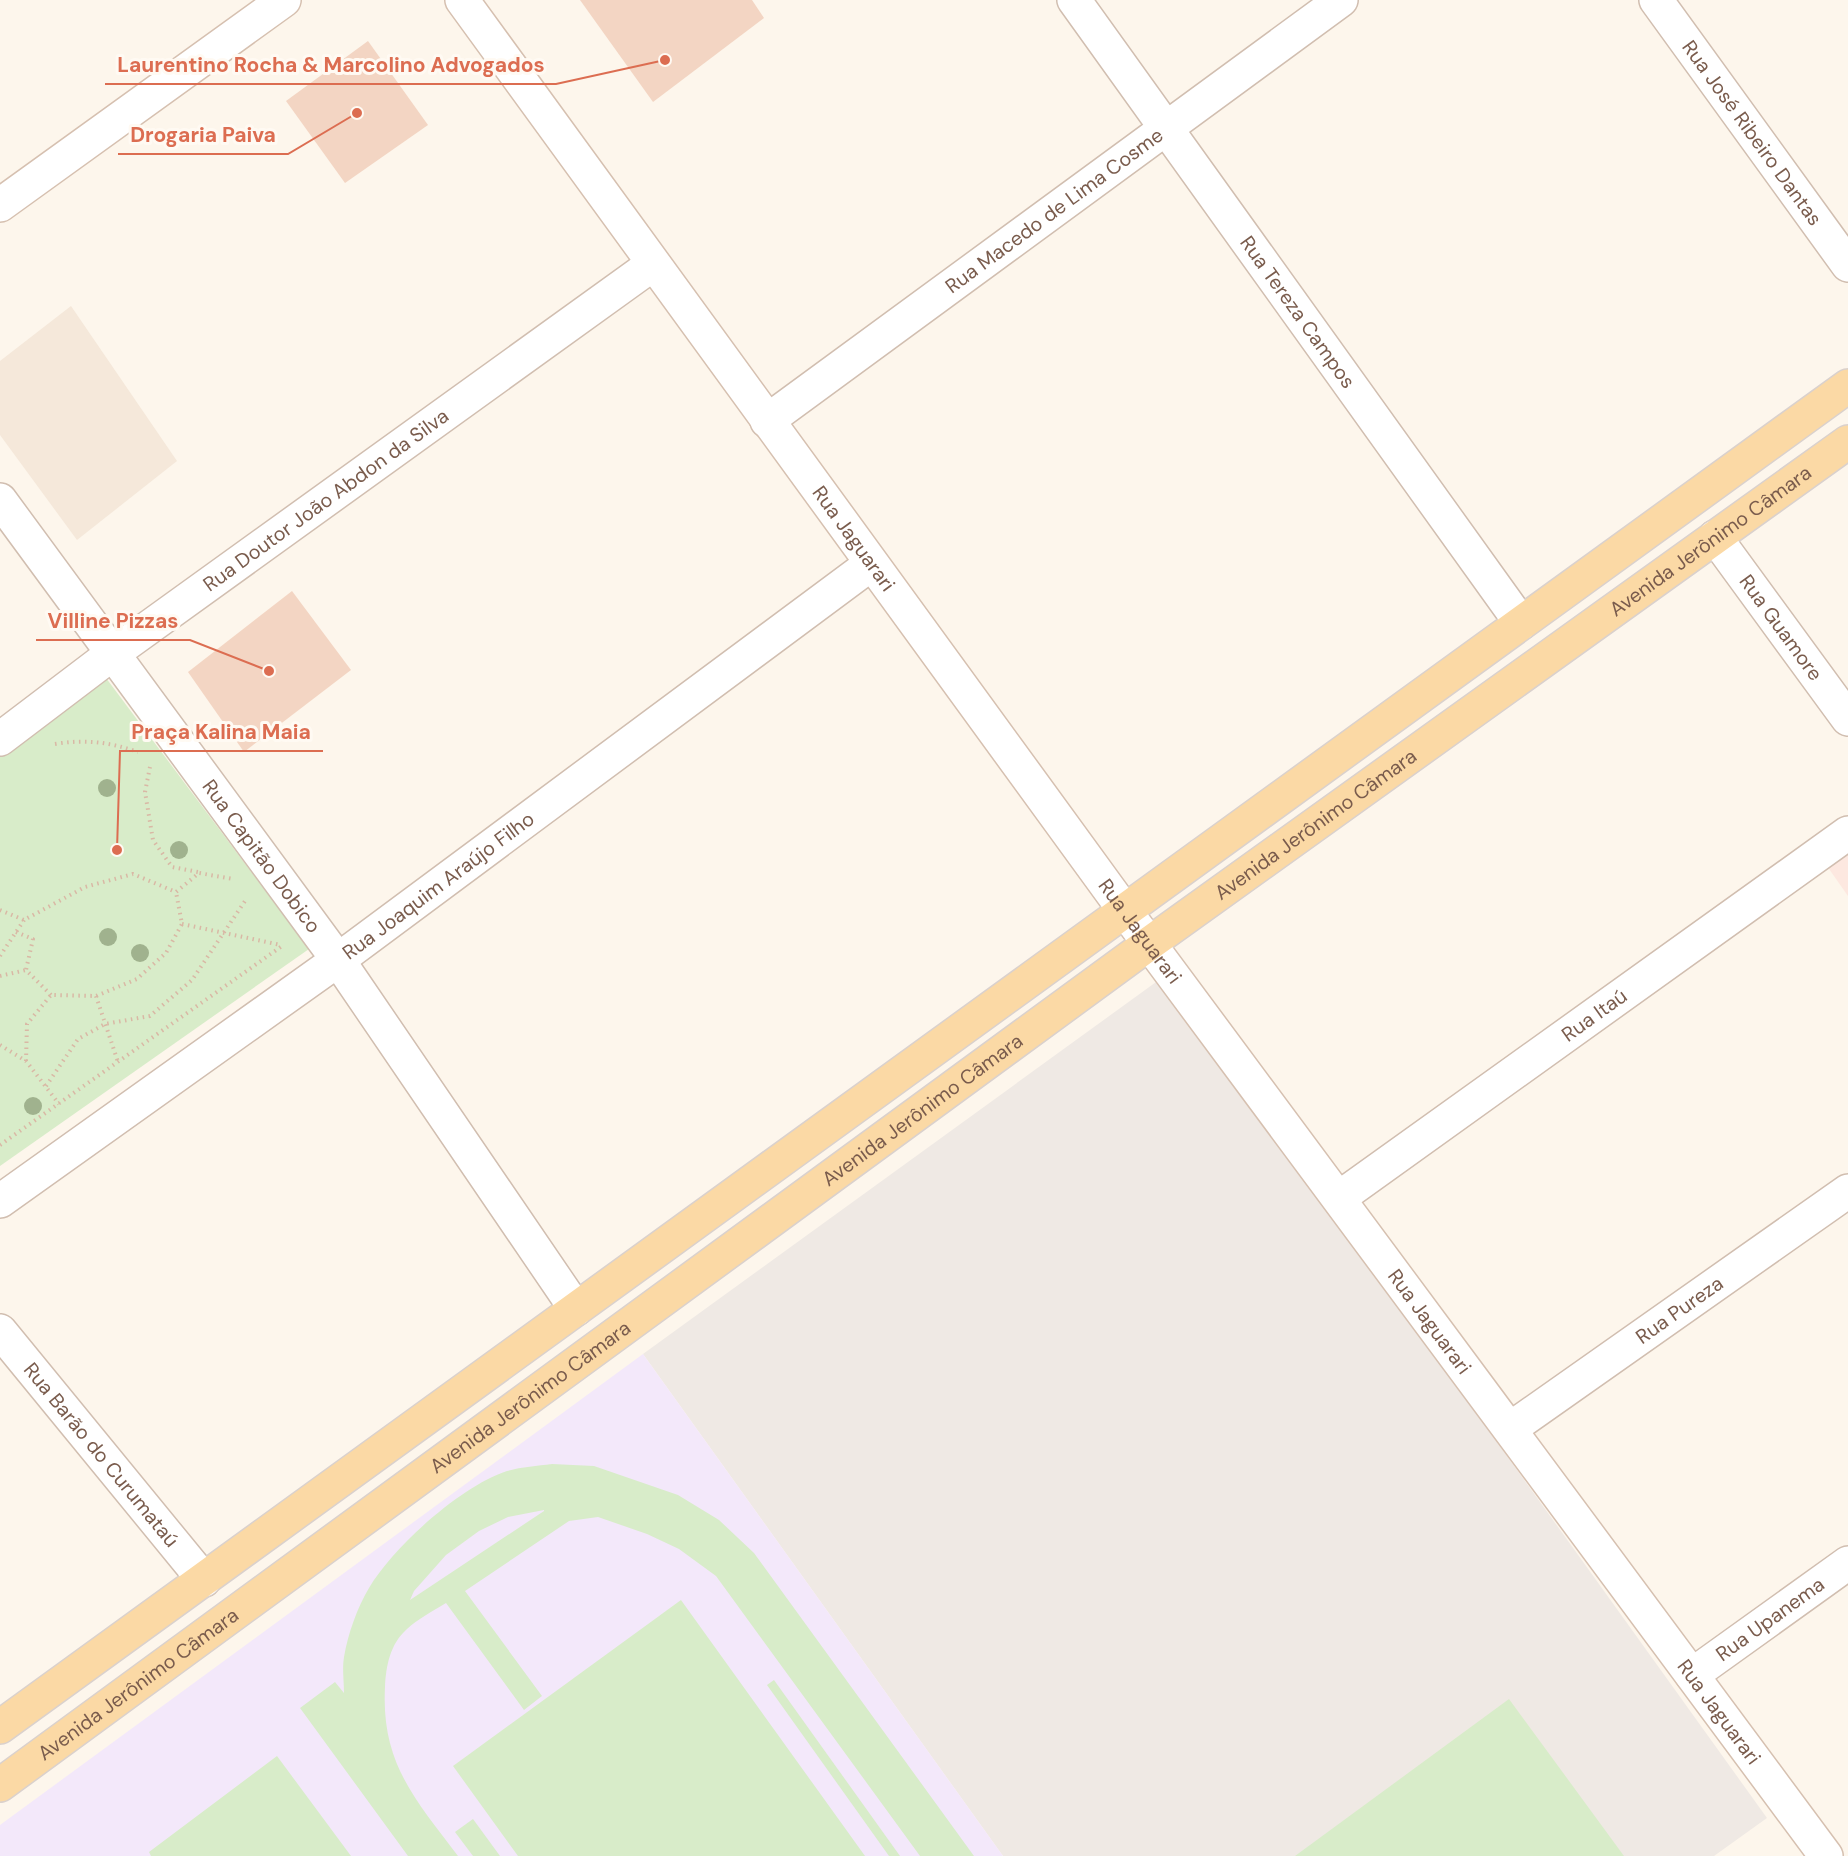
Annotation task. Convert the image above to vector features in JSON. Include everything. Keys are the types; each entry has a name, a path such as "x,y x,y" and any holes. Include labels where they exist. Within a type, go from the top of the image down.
{"main road":[{"name":"Avenida Jerônimo Câmara","path":"0,1727 1848,386"},
{"name":"Avenida Jerônimo Câmara","path":"0,1785 1150,943 1848,442"}],"street":[{"path":"0,205 284,0"},
{"name":"Rua Jaguarari","path":"462,0 1125,911 1826,1856"},
{"name":"Rua Tereza Campos","path":"1074,0 1521,623"},
{"name":"Rua Macedo de Lima Cosme","path":"767,421 1341,0"},
{"name":"Rua José Ribeiro Dantas","path":"1656,0 1848,265"},
{"name":"Rua Doutor João Abdon da Silva","path":"0,739 112,654 652,264"},
{"name":"Rua Capitão Dobico","path":"0,500 338,960 576,1309"},
{"name":"Rua Guamore","path":"1715,537 1848,719"},
{"name":"Rua Joaquim Araújo Filho","path":"0,1201 338,960 871,564"},
{"name":"Rua Itaú","path":"1339,1198 1848,833"},
{"name":"Rua Pureza","path":"1510,1429 1848,1191"},
{"name":"Rua Barão do Curumataú","path":"0,1331 204,1580"},
{"name":"Rua Upanema","path":"1692,1675 1848,1563"}],"path":[{"path":"44,746 78,740 116,744 138,752"},
{"path":"132,743 157,777"},
{"path":"150,767 145,792 153,840 172,867 233,879 226,870"},
{"path":"176,892 199,873"},
{"path":"0,956 24,921 85,887 133,874 176,892"},
{"path":"26,970 51,995 96,996 137,979 165,953 182,924 176,892"},
{"path":"46,1086 78,1039 105,1024 150,1016 192,980 247,898 254,908"},
{"path":"0,910 24,921"},
{"path":"182,924 282,946"},
{"path":"16,932 33,939 26,970"},
{"path":"275,936 282,946"},
{"path":"0,1145 2,1141 59,1104 282,946"},
{"path":"0,976 26,970"},
{"path":"26,1061 27,1024 51,995"},
{"path":"96,996 118,1062"},
{"path":"0,1045 26,1061 59,1104"}],"shaded area":[{"path":"71,306 177,461 77,540 0,435 0,361"},
{"path":"1848,851 1848,896 1827,866"},
{"path":"1163,977 1767,1818 1714,1856 1003,1856 643,1354"},
{"path":"643,1354 1003,1856 0,1856 0,1825"}],"green space":[{"path":"103,674 309,949 0,1166 0,751"},
{"path":"552,1464 594,1466 678,1495 719,1520 754,1553 974,1856 920,1856 716,1576 679,1549 647,1534 598,1517 569,1521 465,1591 542,1696 524,1710 446,1603 411,1625 393,1648 388,1663 385,1687 385,1714 395,1759 415,1798 458,1856 408,1856 300,1708 335,1682 344,1693 344,1657 357,1613 380,1572 411,1537 449,1504 489,1479 507,1471","holes":["544,1511 410,1600 414,1591 446,1555 479,1531 508,1517"]},
{"path":"681,1600 865,1856 518,1856 453,1766"},
{"path":"774,1680 900,1856 889,1856 767,1685"},
{"path":"1509,1699 1624,1856 1295,1856"},
{"path":"277,1756 351,1856 151,1856 149,1852"},
{"path":"473,1819 500,1856 473,1856 455,1832"}],"building":[{"path":"580,0 752,0 764,18 653,102"},
{"path":"368,41 428,125 345,183 286,101"},
{"path":"292,591 351,670 244,752 188,672"}],"place":[{"name":"Laurentino Rocha & Marcolino Advogados","path":"665,60"},
{"name":"Drogaria Paiva","path":"357,113"},
{"name":"Villine Pizzas","path":"269,671"},
{"name":"Praça Kalina Maia","path":"117,850"}]}
